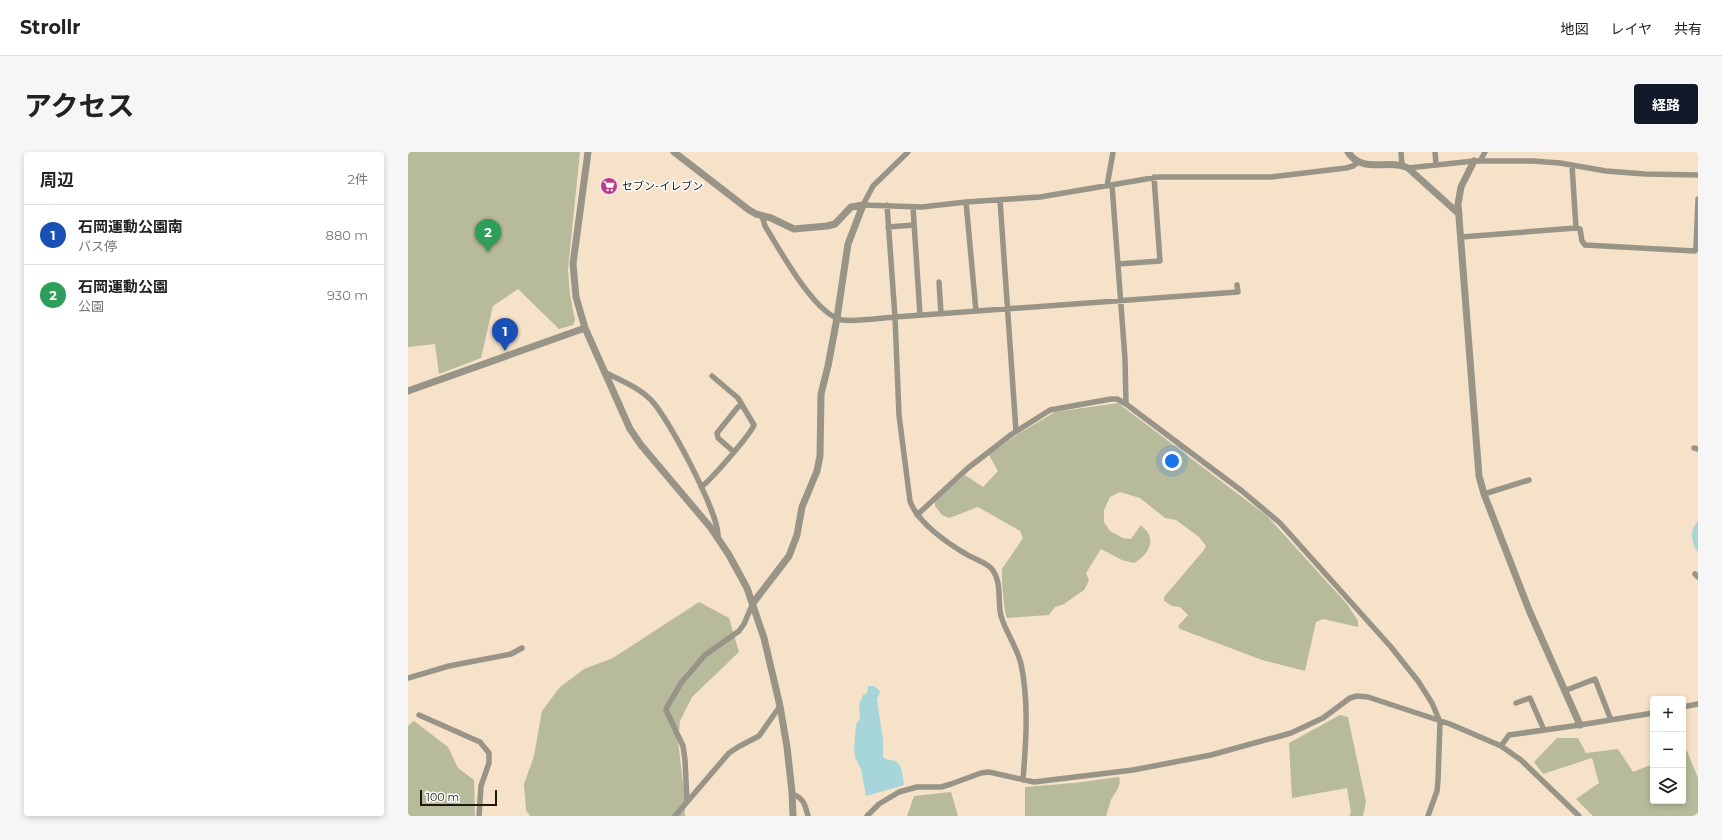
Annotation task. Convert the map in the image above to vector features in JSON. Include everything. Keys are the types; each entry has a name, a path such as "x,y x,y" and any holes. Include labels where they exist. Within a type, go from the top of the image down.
{"street":[{"path":"588,152 574,264 576,297 585,328 625,420 635,437 718,537 738,570 753,603 764,638 780,706 787,748 793,816"},
{"path":"674,152 749,210 762,216 772,218 794,229 835,224 851,207 863,205 913,207 1040,197 1110,186 1154,177 1271,177 1346,168 1353,166 1358,162"},
{"path":"687,802 683,746 666,710 667,707 681,683 705,655 739,632 753,603 789,556 797,534 802,507 815,478 820,456 821,394 838,318 846,252 863,205 874,186 908,152"},
{"path":"1113,152 1110,186 1121,300 1126,404"},
{"path":"1348,152 1358,162 1367,165 1405,167 1477,161 1547,161 1606,171 1644,174 1698,175"},
{"path":"1401,152 1405,167 1459,214"},
{"path":"1435,152 1436,164"},
{"path":"1485,152 1477,161 1459,191 1459,214 1478,466 1484,494 1528,610 1580,726"},
{"path":"1572,165 1576,228"},
{"path":"1118,264 1160,261 1154,177"},
{"path":"1461,237 1576,228 1580,229 1582,241 1585,245 1694,251 1696,248 1698,199"},
{"path":"1000,200 1016,431"},
{"path":"966,202 976,311"},
{"path":"887,205 895,317 899,415 908,492 912,506 917,515 950,544 967,555 986,563 995,573 1000,594 1001,615 1017,651 1021,666 1027,727 1023,780"},
{"path":"913,207 920,315"},
{"path":"762,216 765,226 808,293 824,308 838,318 845,320 1238,292 1237,286"},
{"path":"888,227 914,225"},
{"path":"939,282 941,314"},
{"path":"408,392 585,328"},
{"path":"604,372 638,390 656,405 680,444 701,487 717,526 718,537"},
{"path":"701,487 706,484 754,427 736,396 712,376"},
{"path":"917,515 968,468 1016,431 1054,408 1111,399 1117,399 1126,404 1242,491 1280,523 1406,666 1432,703 1440,722 1437,791 1428,816"},
{"path":"734,452 718,438 717,433 738,407 742,405"},
{"path":"1484,494 1529,480"},
{"path":"408,678 449,666 511,654 522,648"},
{"path":"1564,691 1595,679 1611,720"},
{"path":"867,816 879,804 899,792 908,789 940,787 981,772 989,772 1034,782 1133,770 1211,755 1297,731 1323,718 1350,698 1357,696 1368,697 1461,728 1502,746 1521,760 1579,816"},
{"path":"1516,704 1530,698 1544,730"},
{"path":"1686,706 1698,704"},
{"path":"675,816 729,753 760,736 780,706"},
{"path":"1502,746 1509,735 1580,726 1650,714"},
{"path":"419,715 480,742 489,753 489,763 481,786 479,816"},
{"path":"792,794 799,796 804,801 808,816"}],"green space":[{"path":"408,152 580,152 568,269 570,295 575,320 573,325 559,329 518,289 493,306 481,358 439,374 435,344 408,347"},
{"path":"1118,403 1267,516 1347,604 1358,621 1358,627 1323,619 1316,622 1305,671 1262,660 1180,629 1178,626 1188,615 1180,607 1172,606 1164,601 1164,597 1206,546 1199,537 1176,520 1165,518 1140,498 1120,492 1110,497 1104,510 1104,522 1110,531 1123,538 1131,539 1141,525 1148,532 1150,539 1149,547 1144,555 1134,563 1122,560 1101,549 1086,573 1089,581 1084,590 1064,604 1055,607 1049,615 1007,618 1003,594 1002,569 1023,538 1020,531 978,507 949,518 942,515 935,506 935,501 965,475 983,487 998,471 989,455 1018,434 1055,412"},
{"path":"699,602 729,618 739,652 692,697 680,721 678,741 684,791 685,816 530,816 526,810 524,784 534,756 542,711 560,687 584,669 613,658"},
{"path":"1340,715 1348,717 1366,802 1363,816 1349,816 1351,813 1347,788 1292,798 1289,743"},
{"path":"414,721 448,747 458,768 474,780 475,816 408,816 408,726"},
{"path":"1557,738 1578,738 1586,753 1618,749 1633,772 1650,765 1650,804 1686,804 1687,751 1698,778 1698,813 1693,816 1593,816 1576,799 1599,783 1592,758 1543,774 1534,762"},
{"path":"1119,777 1119,786 1111,800 1106,816 1025,816 1025,787 1074,783"},
{"path":"951,792 958,816 907,816 914,796"}],"water":[{"path":"1698,521 1698,553 1694,545 1692,532"},
{"path":"868,686 874,686 880,691 877,700 883,739 883,757 897,762 902,771 904,785 866,796 861,769 855,757 854,749 856,725 860,718 859,704 863,695 867,693"}],"place":[{"name":"セブン-イレブン","path":"609,186"},
{"name":"石岡運動公園","path":"488,252"},
{"name":"石岡運動公園南","path":"505,351"}]}
